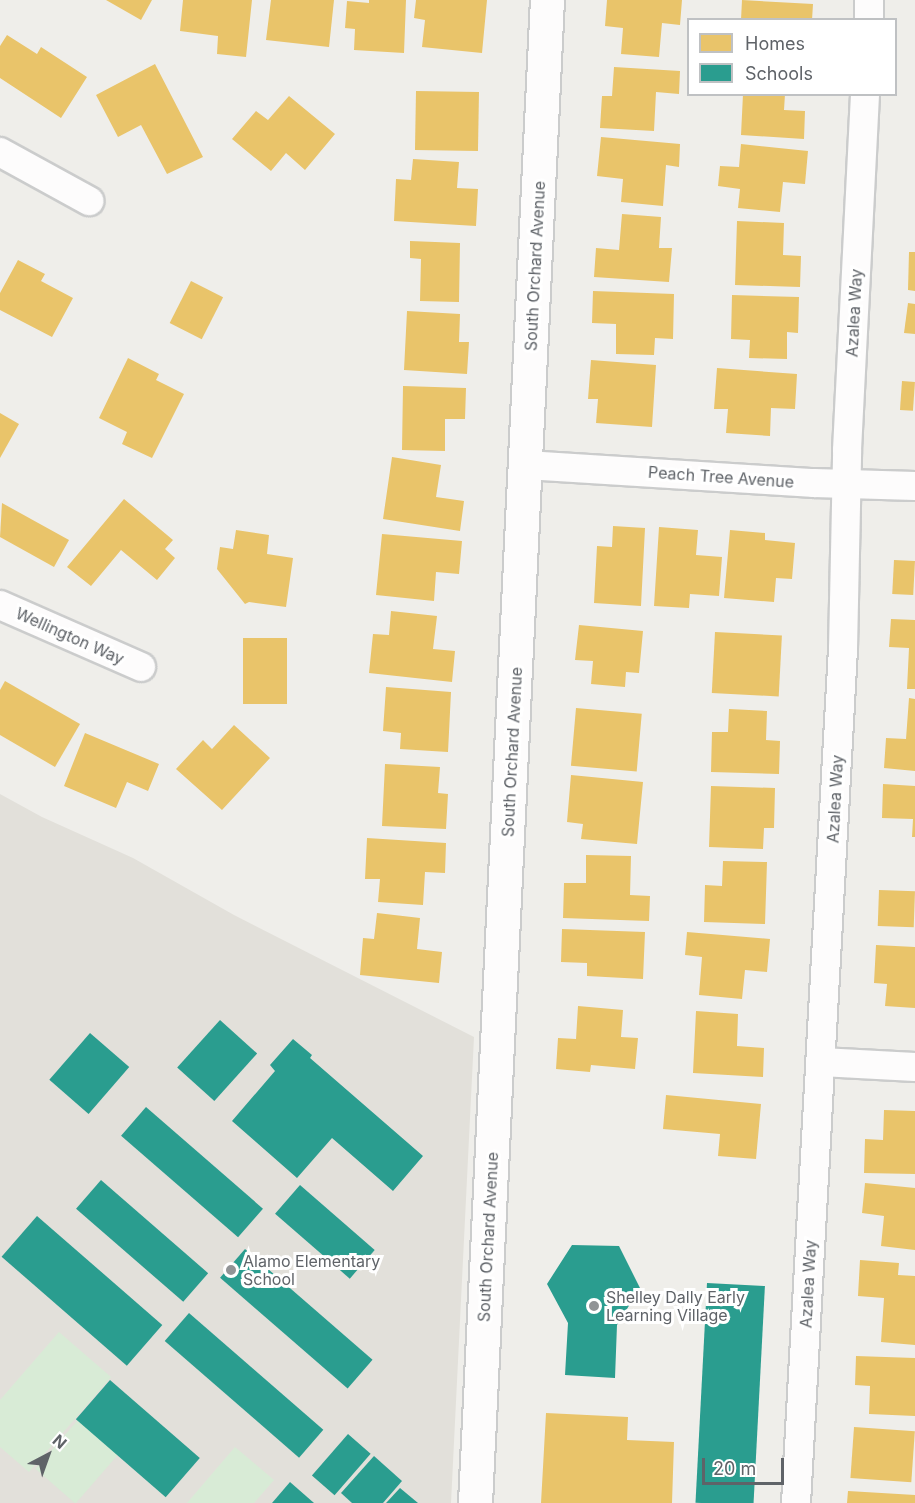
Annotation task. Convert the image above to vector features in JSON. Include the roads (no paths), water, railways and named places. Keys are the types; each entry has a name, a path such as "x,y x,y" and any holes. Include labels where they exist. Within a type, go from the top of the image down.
{"street":[{"name":"South Orchard Avenue","path":"475,1503 547,0"},
{"path":"868,18 869,0"},
{"name":"Azalea Way","path":"796,1503 843,649 846,483 865,96"},
{"path":"0,152 89,201"},
{"name":"Peach Tree Avenue","path":"526,465 915,486"},
{"name":"Wellington Way","path":"0,605 141,667"},
{"path":"821,1062 915,1067"}],"place":[{"name":"Alamo Elementary School","path":"231,1270"},
{"name":"Shelley Dally Early Learning Village","path":"594,1306"}]}
